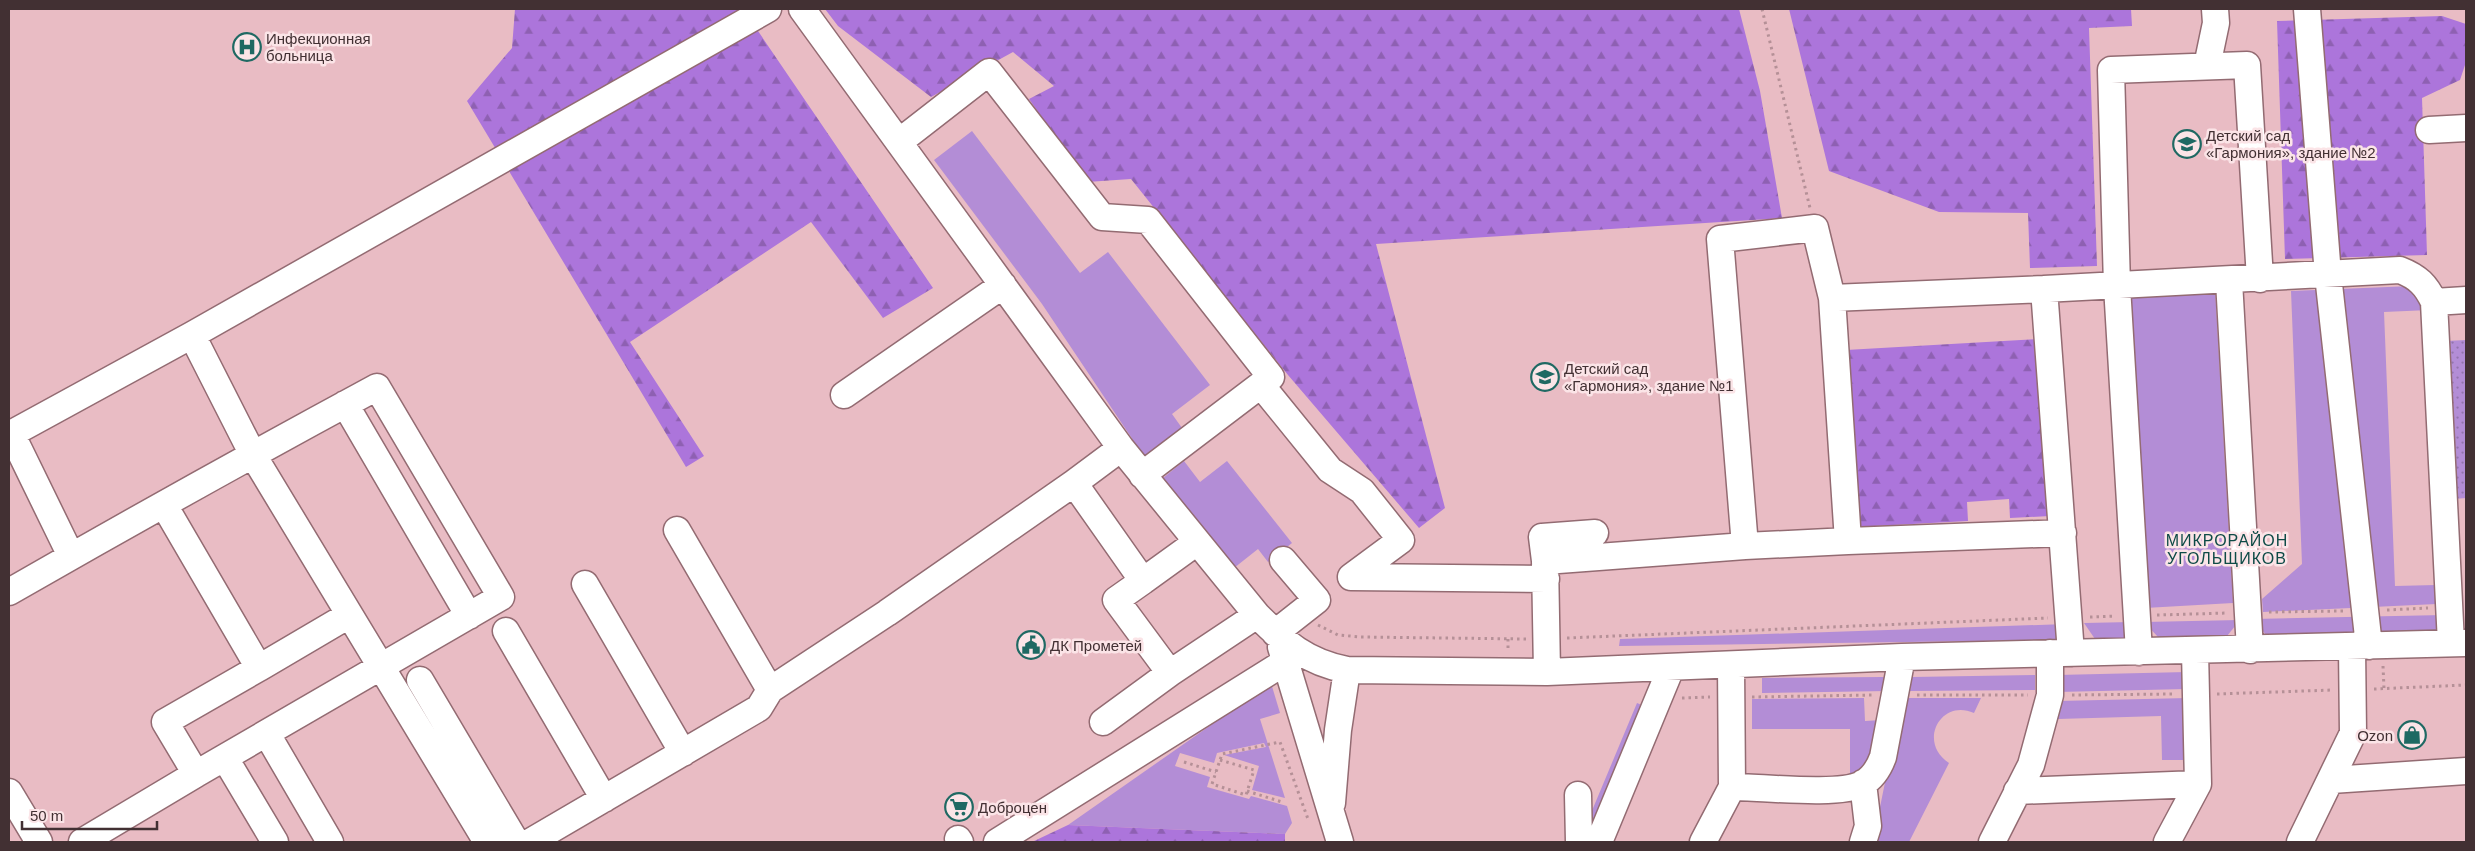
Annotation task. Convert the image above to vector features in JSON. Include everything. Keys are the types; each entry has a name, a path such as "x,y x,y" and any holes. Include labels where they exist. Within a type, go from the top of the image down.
{"street":[{"path":"71,556 10,434 192,335 768,9"},
{"path":"802,9 1142,475 1256,614 1277,635 1308,659 1327,666 1347,670 1547,672 1731,666 1902,657 2250,650 2458,643 2449,608 2456,528 2434,302 2427,287 2414,276 2400,270 2229,281 1832,298"},
{"path":"2208,66 2216,24 2216,9"},
{"path":"2300,842 2353,733 2354,690 2365,611 2328,275 2306,9"},
{"path":"2139,652 2117,286 2111,70 2247,65 2260,279"},
{"path":"899,142 989,72 1102,217 1148,220 1270,377 1142,475"},
{"path":"2429,130 2466,128"},
{"path":"1745,546 1720,239 1815,228 1832,298 1848,541"},
{"path":"2229,281 2250,650"},
{"path":"844,394 1003,285"},
{"path":"1992,842 2031,765 2069,617 2044,289"},
{"path":"2434,302 2466,300"},
{"path":"192,335 253,455 487,842"},
{"path":"1261,385 1330,470 1362,491 1401,540 1351,578 1545,570 1745,546 2063,533"},
{"path":"9,592 377,387 501,597 82,842"},
{"path":"345,404 469,616"},
{"path":"530,842 759,708 770,690 887,613 1074,484 1121,448"},
{"path":"1074,484 1143,581"},
{"path":"164,504 259,668"},
{"path":"677,530 770,690"},
{"path":"1547,672 1545,570 1542,537 1595,533"},
{"path":"1170,673 1116,600 1197,542"},
{"path":"1277,635 1317,600 1283,560"},
{"path":"585,584 683,753"},
{"path":"196,774 165,722 349,614"},
{"path":"1103,722 1256,614"},
{"path":"506,630 604,799"},
{"path":"1277,635 1331,833"},
{"path":"2166,842 2198,784 2195,651"},
{"path":"1732,787 1841,790 1863,783 1875,772 1883,757 1902,657"},
{"path":"997,842 1284,662"},
{"path":"1704,842 1732,787 1731,666"},
{"path":"1598,842 1671,668"},
{"path":"1331,833 1338,730 1347,670"},
{"path":"420,680 516,842"},
{"path":"267,734 330,842"},
{"path":"225,758 275,842"},
{"path":"2331,780 2466,771"},
{"path":"1863,783 1868,826 1863,842"},
{"path":"2018,792 2198,784"},
{"path":"9,792 39,842"},
{"path":"1578,795 1579,842"}],"path":[{"path":"1762,9 1815,228"},
{"path":"1303,611 1325,631 1338,635 1546,639 2069,617 2449,608"},
{"path":"1659,698 1896,694 2197,694 2466,685"},
{"path":"1282,802 1212,784 1222,754 1280,742 1331,833"},
{"path":"1220,760 1254,770 1247,792"},
{"path":"1184,762 1216,772"}],"shaded area":[{"path":"972,131 1080,273 1108,252 1210,385 1172,414 1187,435 1149,457 1143,455 1042,304 934,160"},
{"path":"2412,286 2429,310 2384,312 2395,586 2436,585 2437,604 2263,612 2262,599 2302,564 2291,291"},
{"path":"2215,288 2233,603 2145,608 2127,292"},
{"path":"2466,340 2466,498 2454,499 2446,341"},
{"path":"1184,461 1200,482 1227,461 1292,543 1268,562 1258,549 1234,568 1163,478"},
{"path":"2444,615 2438,628 2432,632 2266,635 2253,619"},
{"path":"2240,620 2227,636 2159,638 2144,622"},
{"path":"2132,622 2125,639 2095,639 2084,623"},
{"path":"2066,624 2059,640 1619,646 1620,639"},
{"path":"2187,672 2187,689 2057,692 2057,675"},
{"path":"2035,675 2035,690 1910,691 1912,677"},
{"path":"1762,678 1886,678 1888,691 1762,693"},
{"path":"1271,683 1280,713 1260,719 1285,798 1252,790 1259,766 1224,755 1266,747 1264,743 1217,753 1214,763 1180,753 1175,766 1210,777 1207,787 1249,799 1251,796 1287,806 1292,823 1285,834 1068,825"},
{"path":"1864,698 1865,721 1882,720 1883,745 1861,775 1850,775 1850,729 1752,729 1752,699"},
{"path":"1902,698 1981,698 1974,713 1962,710 1952,712 1943,717 1937,724 1934,734 1935,744 1940,754 1949,763 1909,842 1879,842 1875,832"},
{"path":"2188,698 2189,760 2162,760 2161,716 2058,719 2058,701"},
{"path":"1637,703 1649,708 1598,830 1586,825"}],"green space":[{"path":"515,9 743,9 933,288 883,318 811,222 630,342 704,456 686,467 467,101 512,48"},
{"path":"825,9 1739,9 1760,91 1782,218 1376,244 1445,508 1419,528 1288,375 1131,179 1087,182 1029,99 1054,86 1013,52 931,97 838,26"},
{"path":"1789,9 2131,9 2132,26 2089,28 2097,266 2030,268 2028,213 1939,212 1829,171"},
{"path":"2442,16 2466,24 2466,62 2460,80 2422,98 2427,255 2285,259 2277,21"},
{"path":"2040,339 2050,516 2010,518 2009,499 1967,502 1968,521 1856,527 1846,350"},
{"path":"1068,825 1285,834 1285,842 1032,842"}],"place":[{"name":"Инфекционная больница","path":"247,47"},
{"name":"Детский сад «Гармония», здание №2","path":"2187,144"},
{"name":"Детский сад «Гармония», здание №1","path":"1545,377"},
{"name":"ДК Прометей","path":"1031,645"},
{"name":"Ozon","path":"2412,735"},
{"name":"Доброцен","path":"959,807"}],"district":[{"name":"МИКРОРАЙОН УГОЛЬЩИКОВ","path":"2227,549"}]}
